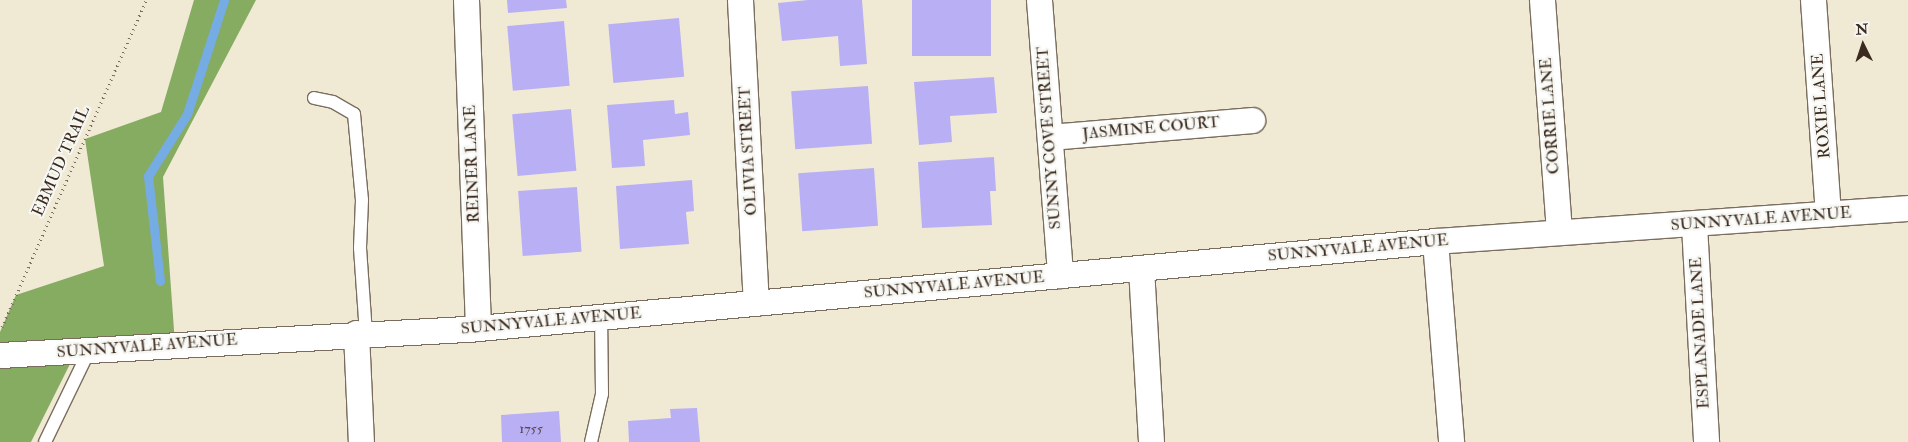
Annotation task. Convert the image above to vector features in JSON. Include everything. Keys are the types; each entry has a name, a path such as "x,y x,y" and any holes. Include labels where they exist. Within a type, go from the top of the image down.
{"street":[{"name":"REINER LANE","path":"466,0 478,328"},
{"name":"OLIVIA STREET","path":"740,0 756,303"},
{"name":"SUNNY COVE STREET","path":"1039,0 1060,275"},
{"name":"CORRIE LANE","path":"1542,0 1559,231"},
{"name":"ROXIE LANE","path":"1813,0 1828,213"},
{"name":"JASMINE COURT","path":"1050,137 1252,120"},
{"name":"SUNNYVALE AVENUE","path":"0,355 361,333 478,328 1435,241 1559,231 1694,225 1908,208"},
{"name":"ESPLANADE LANE","path":"1694,225 1706,442"},
{"path":"1435,241 1451,442"},
{"path":"1142,268 1151,442"},
{"path":"361,333 362,442"}],"lane":[{"path":"314,98 333,102 354,114 362,200 360,248 361,333"},
{"path":"591,442 602,394 601,317"},
{"path":"45,442 90,350"}],"path":[{"name":"EBMUD TRAIL","path":"0,332 146,0"}],"green space":[{"path":"194,0 256,0 163,177 175,344 77,350 31,442 0,442 0,332 16,295 104,266 85,139 161,112"}],"building":[{"path":"507,0 566,0 567,8 508,13"},
{"path":"808,0 862,0 867,64 840,66 838,36 782,41 778,3"},
{"path":"912,0 991,0 991,56 912,56"},
{"path":"679,18 684,77 613,83 608,24"},
{"path":"564,21 570,86 513,91 507,26"},
{"path":"994,77 997,113 950,116 952,142 919,145 914,82"},
{"path":"868,86 872,144 795,149 791,91"},
{"path":"674,100 675,114 688,112 690,135 643,140 645,166 612,168 607,105"},
{"path":"571,109 576,171 518,176 512,114"},
{"path":"994,157 996,191 990,191 992,225 922,228 918,162"},
{"path":"874,168 878,226 802,231 798,173"},
{"path":"692,180 694,211 686,212 689,244 620,249 616,186"},
{"path":"577,187 582,252 523,256 518,191"},
{"path":"697,408 700,442 629,442 628,421 671,418 670,409"},
{"path":"559,411 561,442 502,442 501,415"}],"waterway":[{"path":"160,281 148,176 187,114 224,0"}]}
